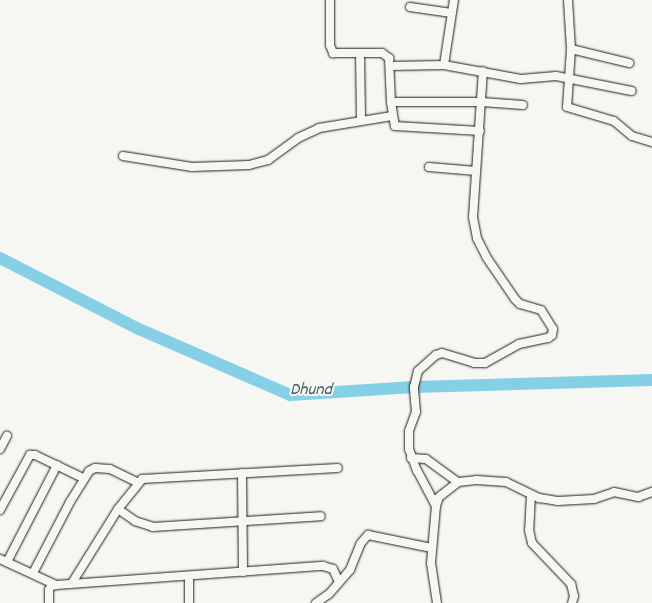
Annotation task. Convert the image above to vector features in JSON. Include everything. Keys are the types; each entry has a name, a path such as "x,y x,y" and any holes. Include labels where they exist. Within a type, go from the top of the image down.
{"street":[{"path":"330,0 331,50 336,54 386,54 391,66 391,102 395,126 399,128 480,131"},
{"path":"444,65 454,0"},
{"path":"568,0 571,49 568,106 614,121 632,136 652,142"},
{"path":"410,7 452,13"},
{"path":"571,49 629,63"},
{"path":"360,54 361,120"},
{"path":"391,66 444,65 521,78 552,76 632,91"},
{"path":"436,506 411,458 408,439 416,412 415,380 422,366 436,355 442,353 474,363 485,363 519,344 552,335 550,322 541,310 520,304 487,258 477,238 473,217 483,71"},
{"path":"391,102 482,102 523,105"},
{"path":"123,156 192,167 249,165 268,160 298,138 320,128 392,116"},
{"path":"429,167 476,171"},
{"path":"0,449 7,436"},
{"path":"0,510 30,455 35,454 84,478"},
{"path":"411,458 426,459 458,482"},
{"path":"56,585 3,560 57,465"},
{"path":"33,573 84,478 94,468 102,467 119,472 137,482"},
{"path":"72,584 118,509 137,482 148,477 338,468"},
{"path":"242,473 244,522 243,572"},
{"path":"437,603 431,573 436,506 446,491 458,482 497,480 506,482 531,495 558,501 594,499 614,492 638,497 652,492"},
{"path":"531,495 529,530 532,543 571,584 574,596 572,603"},
{"path":"118,509 135,522 153,527 320,516"},
{"path":"316,603 329,594 354,564 361,543 368,535 432,548"},
{"path":"49,603 49,590 51,586 56,585 323,566 333,570 339,582"},
{"path":"189,576 189,603"}],"waterway":[{"name":"Dhund","path":"0,258 139,329 290,395 414,387 652,380"}]}
